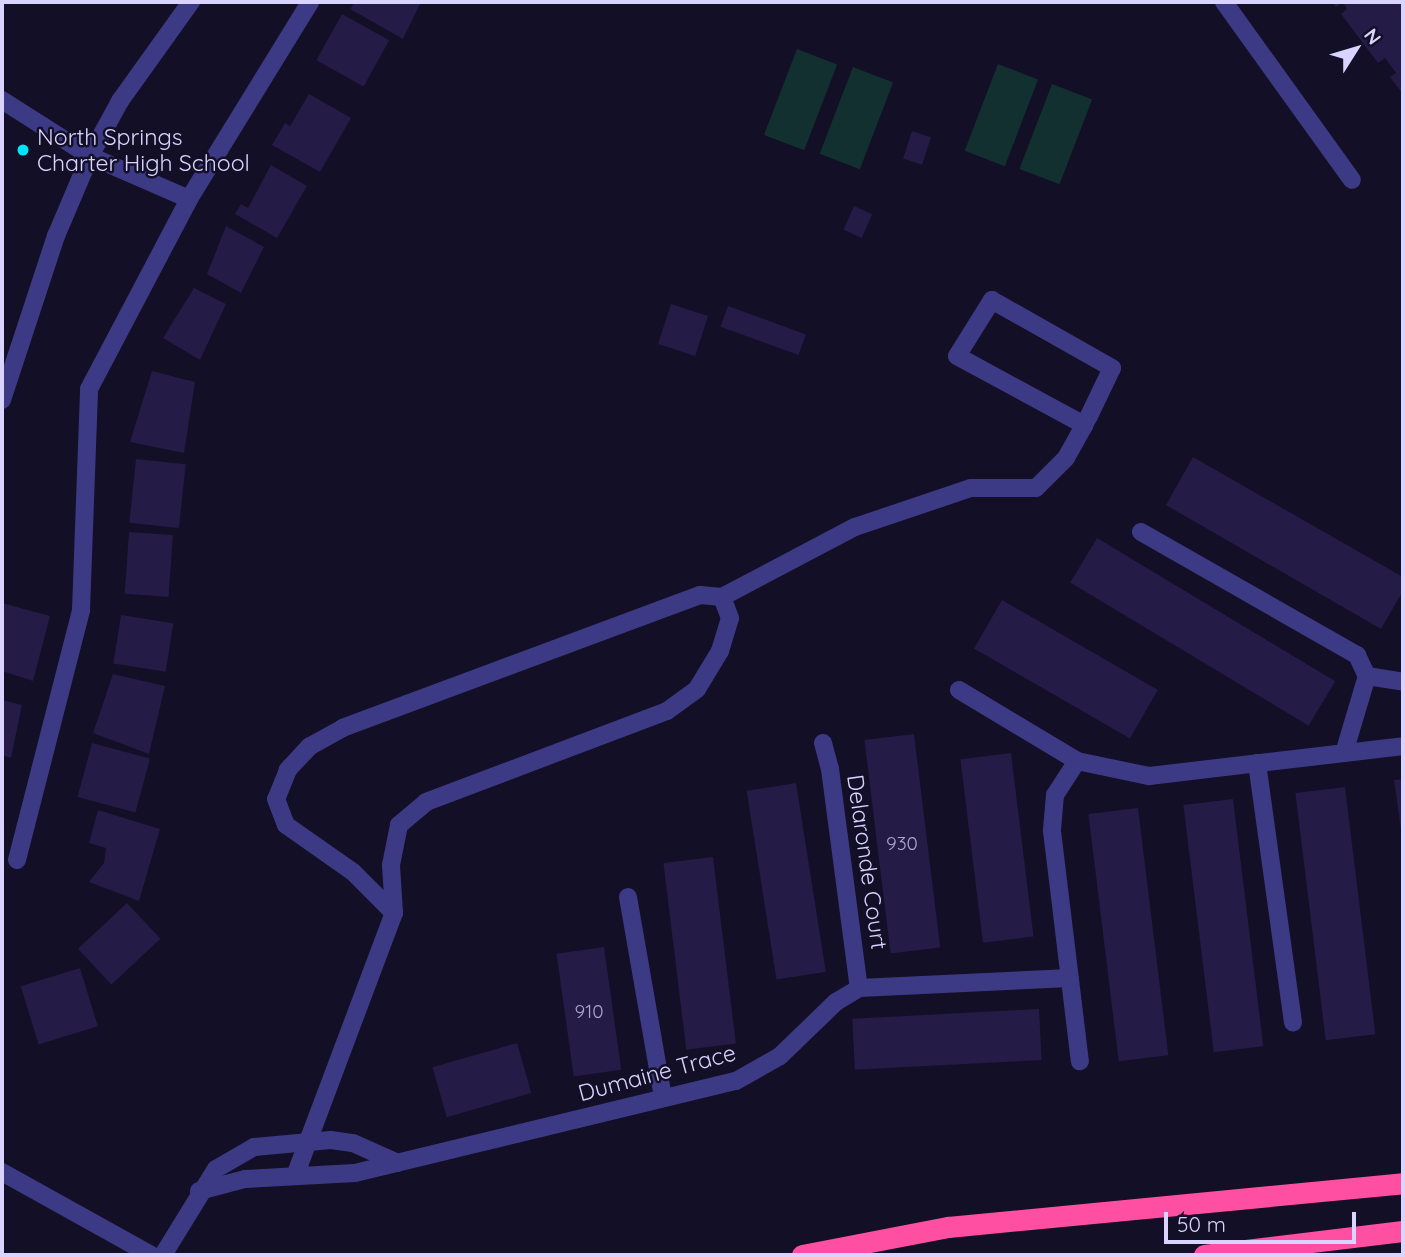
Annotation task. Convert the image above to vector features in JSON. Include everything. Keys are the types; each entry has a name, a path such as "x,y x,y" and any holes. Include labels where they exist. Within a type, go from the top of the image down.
{"highway":[{"path":"802,1255 948,1227 1403,1183"},
{"path":"1204,1255 1403,1231"}],"street":[{"path":"2,400 56,236 90,156 120,101 191,2"},
{"path":"18,860 80,610 89,389 189,199 310,2"},
{"path":"1224,2 1352,180"},
{"path":"2,100 90,156 189,199"},
{"path":"394,913 353,872 286,825 276,799 288,770 310,746 343,728 700,595 722,597 855,527 971,488 1036,488 1066,458 1084,425 1112,368 992,300 957,356 1084,425"},
{"path":"1141,533 1357,655 1367,677 1344,753"},
{"path":"295,1176 394,913 391,865 399,825 426,802 667,711 697,689 720,650 730,618 722,597"},
{"path":"1367,677 1403,682"},
{"path":"959,690 1077,761 1149,776 1403,746"},
{"name":"Delaronde Court","path":"823,743 830,769 859,988"},
{"path":"1077,761 1055,795 1052,831 1080,1061"},
{"path":"1257,763 1293,1023"},
{"path":"628,897 663,1098"},
{"path":"859,988 1070,978"},
{"name":"Dumaine Trace","path":"199,1191 227,1181 355,1172 737,1081 759,1070 836,1002 859,988"},
{"path":"163,1255 199,1191 235,1155 271,1143 353,1143 398,1163"},
{"path":"2,1172 151,1255"}],"green space":[{"path":"797,49 837,64 804,150 764,135"},
{"path":"998,64 1038,79 1005,166 965,151"},
{"path":"853,67 893,82 860,169 820,154"},
{"path":"1052,84 1092,99 1060,184 1019,169"}],"building":[{"path":"355,2 421,2 403,39 350,9"},
{"path":"1343,2 1403,2 1403,94 1390,77 1396,73 1385,58 1378,63 1341,14 1347,9"},
{"path":"342,14 389,40 364,87 316,60"},
{"path":"309,94 351,118 320,172 272,145 285,123 290,126"},
{"path":"912,131 931,137 922,165 903,159"},
{"path":"271,165 307,186 277,238 235,214 241,204 248,208"},
{"path":"854,206 872,214 862,238 843,230"},
{"path":"226,226 264,247 241,293 207,274"},
{"path":"194,288 226,304 200,360 163,338"},
{"path":"671,304 708,316 695,356 658,344"},
{"path":"728,306 806,334 798,355 720,327"},
{"path":"152,371 195,382 184,453 130,442"},
{"path":"1193,457 1403,577 1403,591 1381,629 1166,505"},
{"path":"136,459 186,464 179,528 129,523"},
{"path":"129,532 173,535 169,597 125,594"},
{"path":"1097,538 1335,681 1309,726 1070,583"},
{"path":"1002,600 1158,690 1130,738 974,648"},
{"path":"2,603 50,616 33,681 2,671"},
{"path":"121,615 173,623 166,672 113,663"},
{"path":"113,674 165,686 149,754 93,733"},
{"path":"2,700 22,705 11,758 2,755"},
{"path":"914,734 940,947 891,953 864,740"},
{"path":"92,743 150,759 135,813 78,797"},
{"path":"1011,753 1034,937 983,943 960,759"},
{"path":"1403,779 1403,836 1402,836 1394,780"},
{"path":"796,783 826,972 776,979 747,791"},
{"path":"1345,787 1375,1034 1326,1040 1295,793"},
{"path":"1233,799 1263,1046 1214,1052 1183,805"},
{"path":"1138,808 1168,1055 1119,1061 1088,814"},
{"path":"98,810 160,829 139,901 89,882 104,863 106,848 89,843"},
{"path":"713,857 736,1044 686,1050 663,863"},
{"path":"127,903 160,939 111,985 78,949"},
{"path":"604,947 621,1070 574,1076 556,954"},
{"path":"80,968 98,1026 39,1044 21,986"},
{"path":"1039,1009 1042,1060 855,1070 852,1019"},
{"path":"517,1043 531,1093 447,1117 432,1067"}],"place":[{"name":"North Springs Charter High School","path":"23,150"}]}
